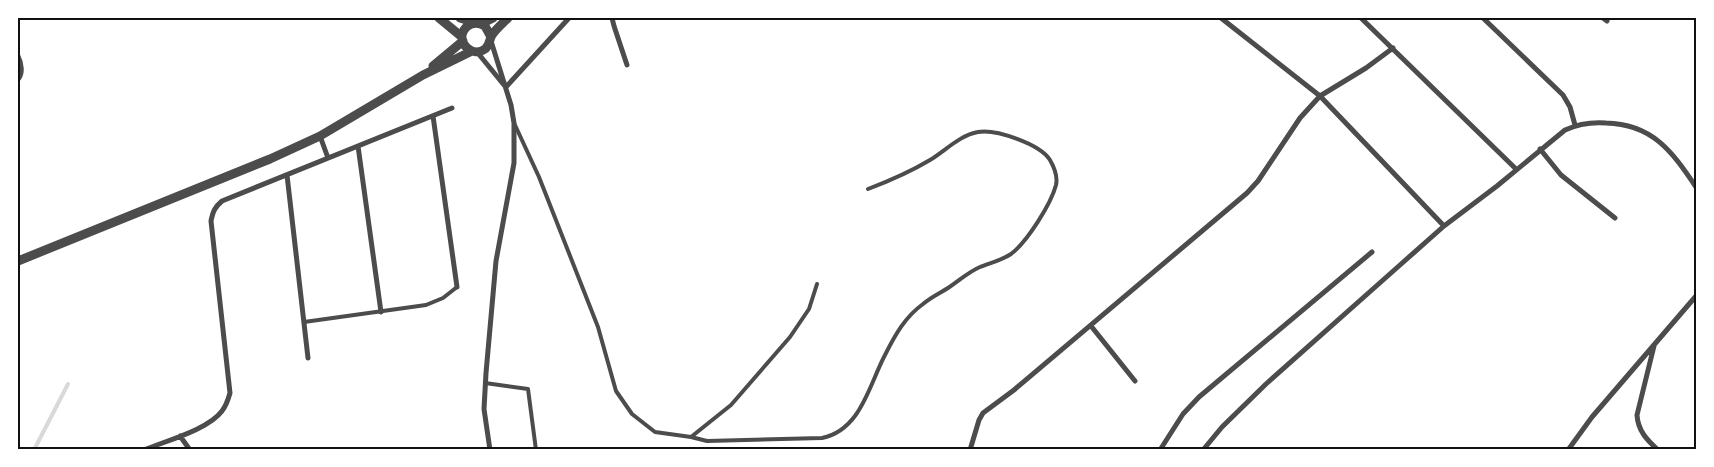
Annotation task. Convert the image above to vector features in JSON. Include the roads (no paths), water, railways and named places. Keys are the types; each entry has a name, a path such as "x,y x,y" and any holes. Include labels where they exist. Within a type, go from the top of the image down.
{"street":[{"path":"439,18 462,39 468,49 475,51 506,87"},
{"path":"460,18 479,23 488,29 506,87 514,123 514,162 496,261 485,384 484,409 488,448"},
{"path":"423,75 462,39 465,28 493,18"},
{"path":"18,261 270,160 320,136 423,75 475,51 486,48 508,18"},
{"path":"506,87 569,18"},
{"path":"612,18 627,65"},
{"path":"1221,18 1320,96 1444,226"},
{"path":"1361,18 1394,48 1516,169"},
{"path":"1483,18 1563,95 1570,107 1575,125"},
{"path":"970,450 979,420 983,414 1091,326 1247,194 1258,182 1300,118 1320,96 1366,68 1394,48"},
{"path":"144,450 210,422 221,413 227,403 230,393 211,220 213,211 222,201 452,108"},
{"path":"432,116 457,287"},
{"path":"1203,450 1266,384 1444,226 1497,186 1564,130 1575,125 1597,122 1623,123 1641,129 1664,145 1696,187"},
{"path":"320,136 328,158"},
{"path":"358,146 381,312"},
{"path":"1540,149 1561,176 1615,218"},
{"path":"287,175 308,358"},
{"path":"1160,450 1183,414 1199,397 1372,252"},
{"path":"1568,450 1592,417 1696,296"},
{"path":"1091,326 1135,381"},
{"path":"1655,343 1637,415 1641,431 1658,450"},
{"path":"180,436 190,450"}],"lane":[{"path":"18,55 22,68 21,77 18,80"},
{"path":"514,123 539,177 598,326 616,391 632,414 655,432 707,441 830,437 851,423 872,386 884,356 906,319 925,302 966,275 1009,256 1019,247 1030,234 1051,196 1056,184 1056,177 1049,158 1040,150 1023,141 989,132 977,132 906,174 868,189"},
{"path":"691,437 731,405 790,336 809,309 817,284"},
{"path":"304,322 426,305 443,298 457,287"},
{"path":"485,384 528,388 536,450"}],"waterway":[{"path":"34,450 68,384"}]}
